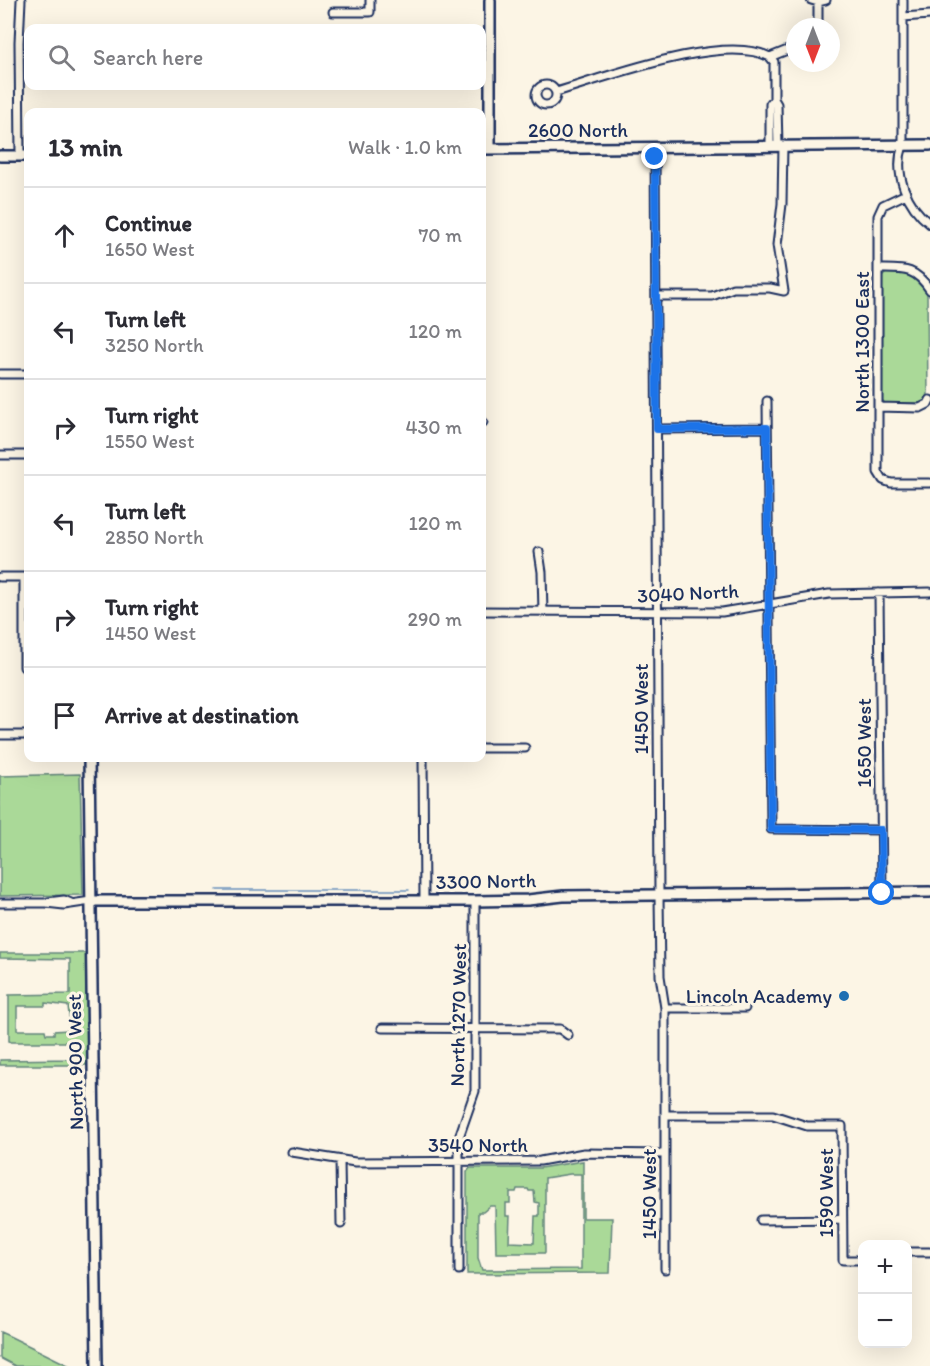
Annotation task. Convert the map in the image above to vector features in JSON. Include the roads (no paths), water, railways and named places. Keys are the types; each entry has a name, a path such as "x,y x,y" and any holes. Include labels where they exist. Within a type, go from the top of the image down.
{"street":[{"path":"0,156 24,156 19,42 21,0"},
{"path":"333,12 370,12 370,0"},
{"path":"486,149 490,0"},
{"path":"903,0 903,145 898,157 900,174 906,194 919,215 930,224"},
{"path":"818,1 818,18"},
{"path":"903,17 930,15"},
{"path":"556,92 681,55 708,51 752,50 771,57 774,62 774,99 770,104 777,146 782,204 777,245 784,291 770,288 733,288 712,296 656,296"},
{"path":"771,57 786,51"},
{"name":"2600 North","path":"486,149 930,145"},
{"name":"1450 West","path":"655,148 656,613 660,976 665,1008 665,1269"},
{"name":"North 1300 East","path":"906,194 883,205 878,216 878,472 883,480 891,483 930,483"},
{"path":"878,269 906,269 922,278 930,290"},
{"path":"0,374 24,374"},
{"path":"767,401 771,829 881,830"},
{"path":"878,407 920,408 929,402"},
{"path":"657,429 767,428"},
{"path":"0,455 24,455"},
{"path":"539,552 543,612"},
{"path":"0,577 24,577"},
{"name":"3040 North","path":"486,611 722,612 829,594 930,592"},
{"name":"1650 West","path":"879,593 881,830 887,893"},
{"path":"0,735 24,735"},
{"path":"486,748 525,748"},
{"name":"North 900 West","path":"90,762 98,1366"},
{"path":"423,762 424,900"},
{"name":"3300 North","path":"91,901 475,901 528,900 563,896 930,892"},
{"path":"0,903 64,905 91,901"},
{"name":"North 1270 West","path":"459,1270 459,1137 475,1091 475,901"},
{"path":"665,1008 745,1008"},
{"path":"382,1028 560,1029 568,1035"},
{"name":"1590 West","path":"665,1115 773,1115 807,1126 842,1126 843,1260 858,1260"},
{"name":"3540 North","path":"292,1152 355,1162 540,1161 584,1153 665,1154"},
{"path":"340,1160 341,1224"},
{"path":"761,1220 842,1219"},
{"path":"912,1252 930,1252"}],"waterway":[{"path":"217,890 409,890"}],"place":[{"name":"Lincoln Academy","path":"844,996"}]}
